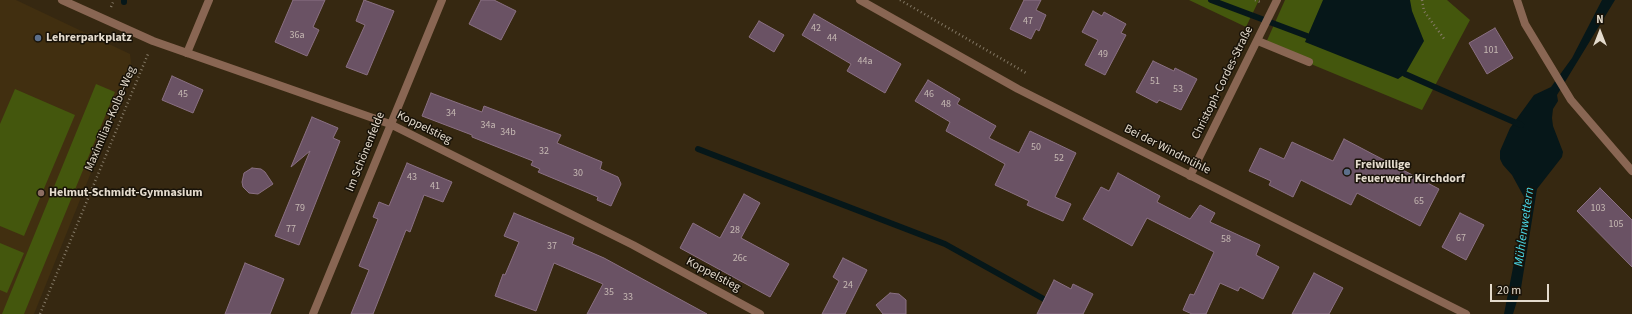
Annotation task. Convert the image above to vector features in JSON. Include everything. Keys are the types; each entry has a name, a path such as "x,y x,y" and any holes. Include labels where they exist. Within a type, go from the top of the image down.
{"street":[{"name":"Koppelstieg","path":"62,0 153,41 390,124 633,245 760,314"},
{"path":"187,53 209,0"},
{"name":"Im Schönenfelde","path":"312,314 442,0"},
{"name":"Bei der Windmühle","path":"860,0 1018,89 1466,314"},
{"path":"1517,0 1524,24 1572,100 1632,171"},
{"name":"Christoph-Cordes-Straße","path":"1190,176 1276,4"},
{"path":"1258,41 1310,62"}],"path":[{"path":"900,0 1026,73"},
{"path":"1422,0 1424,11 1446,40"},
{"name":"Maximilian-Kolbe-Weg","path":"40,314 153,41"}],"shaded area":[{"name":"Helmut-Schmidt-Gymnasium","path":"0,0 16,0 130,54 132,71 34,314 0,314"}],"green space":[{"path":"1189,0 1259,0 1246,27"},
{"path":"1285,0 1447,0 1470,20 1422,110 1265,45"},
{"path":"96,84 115,92 24,314 2,314"},
{"path":"15,89 75,115 24,236 0,226 0,124"},
{"path":"0,243 24,253 7,293 0,290"}],"water":[{"path":"1323,0 1410,0 1412,11 1424,41 1405,74 1398,79 1305,42"},
{"name":"Mühlenwettern","path":"1602,0 1615,0 1557,95 1558,101 1553,109 1552,118 1553,126 1563,152 1562,157 1537,189 1521,288 1513,314 1504,314 1523,216 1524,197 1512,175 1503,165 1500,159 1500,151 1510,128 1534,95 1551,87 1572,58"}],"building":[{"path":"293,0 325,0 313,27 319,30 307,56 275,42"},
{"path":"364,0 394,11 367,75 346,67 365,25 356,21"},
{"path":"481,0 494,0 516,11 501,40 469,24"},
{"path":"1024,0 1041,0 1036,10 1046,15 1039,31 1036,29 1031,39 1010,29"},
{"path":"1093,11 1102,16 1104,12 1126,24 1121,33 1126,35 1105,75 1085,65 1098,40 1082,32"},
{"path":"814,14 901,64 885,93 847,71 851,64 802,35"},
{"path":"759,21 784,35 774,52 749,37"},
{"path":"1495,28 1513,58 1487,74 1469,43"},
{"path":"1153,61 1174,71 1175,68 1197,79 1181,110 1159,100 1157,103 1136,92"},
{"path":"172,76 203,90 193,113 162,100"},
{"path":"928,80 960,99 957,104 996,126 989,138 1019,153 1030,131 1076,153 1055,197 1071,204 1063,221 1027,205 1029,201 995,185 1005,164 946,131 950,122 915,101"},
{"path":"431,93 482,112 484,106 561,135 557,143 602,162 600,169 618,177 621,184 611,206 597,200 598,197 538,172 540,169 531,165 533,161 422,116"},
{"path":"312,117 338,128 333,138 340,141 299,245 275,236 310,151 291,167"},
{"path":"1344,139 1439,189 1420,226 1357,193 1351,205 1301,180 1293,197 1269,185 1271,181 1249,171 1260,148 1284,159 1292,142 1333,161"},
{"path":"407,163 452,182 443,202 424,195 410,232 406,230 373,314 351,314 369,270 359,266 378,219 373,217 379,202 389,206"},
{"path":"252,168 261,169 265,172 273,184 258,194 249,193 243,187 242,182 244,173"},
{"path":"1118,173 1160,196 1157,202 1190,219 1200,205 1215,213 1210,222 1260,245 1256,255 1279,267 1263,299 1240,287 1238,291 1220,283 1206,314 1192,314 1183,310 1190,294 1194,295 1214,252 1147,218 1132,246 1083,219 1101,187 1109,191"},
{"path":"1600,188 1632,220 1632,267 1577,211"},
{"path":"744,194 760,203 741,238 789,264 770,297 680,248 693,223 720,238"},
{"path":"514,213 574,238 572,244 604,258 707,314 587,314 603,284 554,263 536,311 495,296 503,274 505,275 519,242 504,236"},
{"path":"1460,213 1484,225 1466,260 1442,247"},
{"path":"843,258 867,270 845,314 822,314 839,281 833,277"},
{"path":"245,263 284,279 270,314 225,314"},
{"path":"1314,273 1343,288 1329,314 1292,314"},
{"path":"1054,280 1071,289 1073,284 1093,294 1083,314 1037,314"},
{"path":"890,293 899,294 906,300 906,314 883,314 876,305"}],"waterway":[{"path":"1211,0 1307,36"},
{"path":"1405,74 1521,125"},
{"path":"698,149 945,244 1051,303"}],"place":[{"name":"Lehrerparkplatz","path":"38,38"},
{"name":"Freiwillige Feuerwehr Kirchdorf","path":"1347,172"},
{"name":"Helmut-Schmidt-Gymnasium","path":"41,193"}]}
